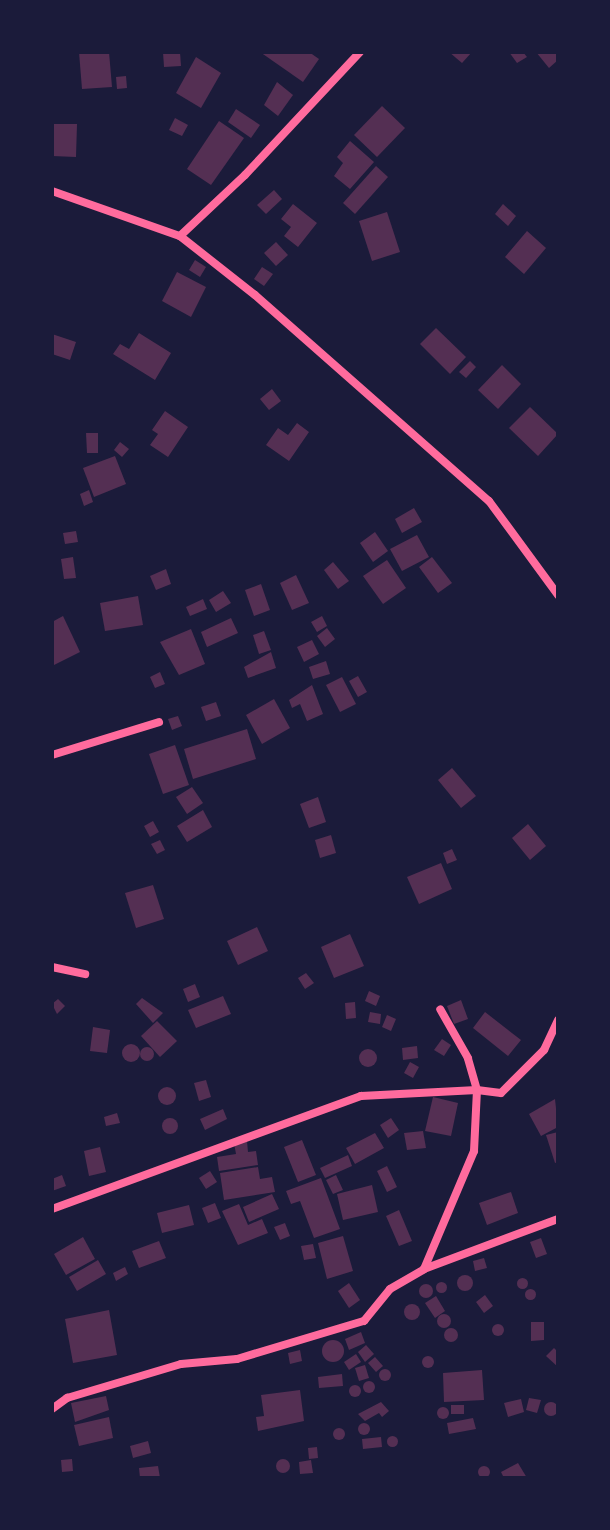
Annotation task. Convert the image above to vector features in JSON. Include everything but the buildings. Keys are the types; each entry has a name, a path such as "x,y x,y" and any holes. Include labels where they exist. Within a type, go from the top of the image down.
{"street":[{"path":"180,236 360,52"},
{"path":"52,191 180,236 489,501 558,595"},
{"path":"52,755 159,722"},
{"path":"52,967 85,974"},
{"path":"424,1269 474,1151 477,1090 468,1058 440,1009"},
{"path":"52,1209 361,1096 477,1090 501,1093 544,1050 558,1020"},
{"path":"52,1409 67,1398 181,1364 237,1359 364,1321 390,1289 424,1269 558,1219"}]}
